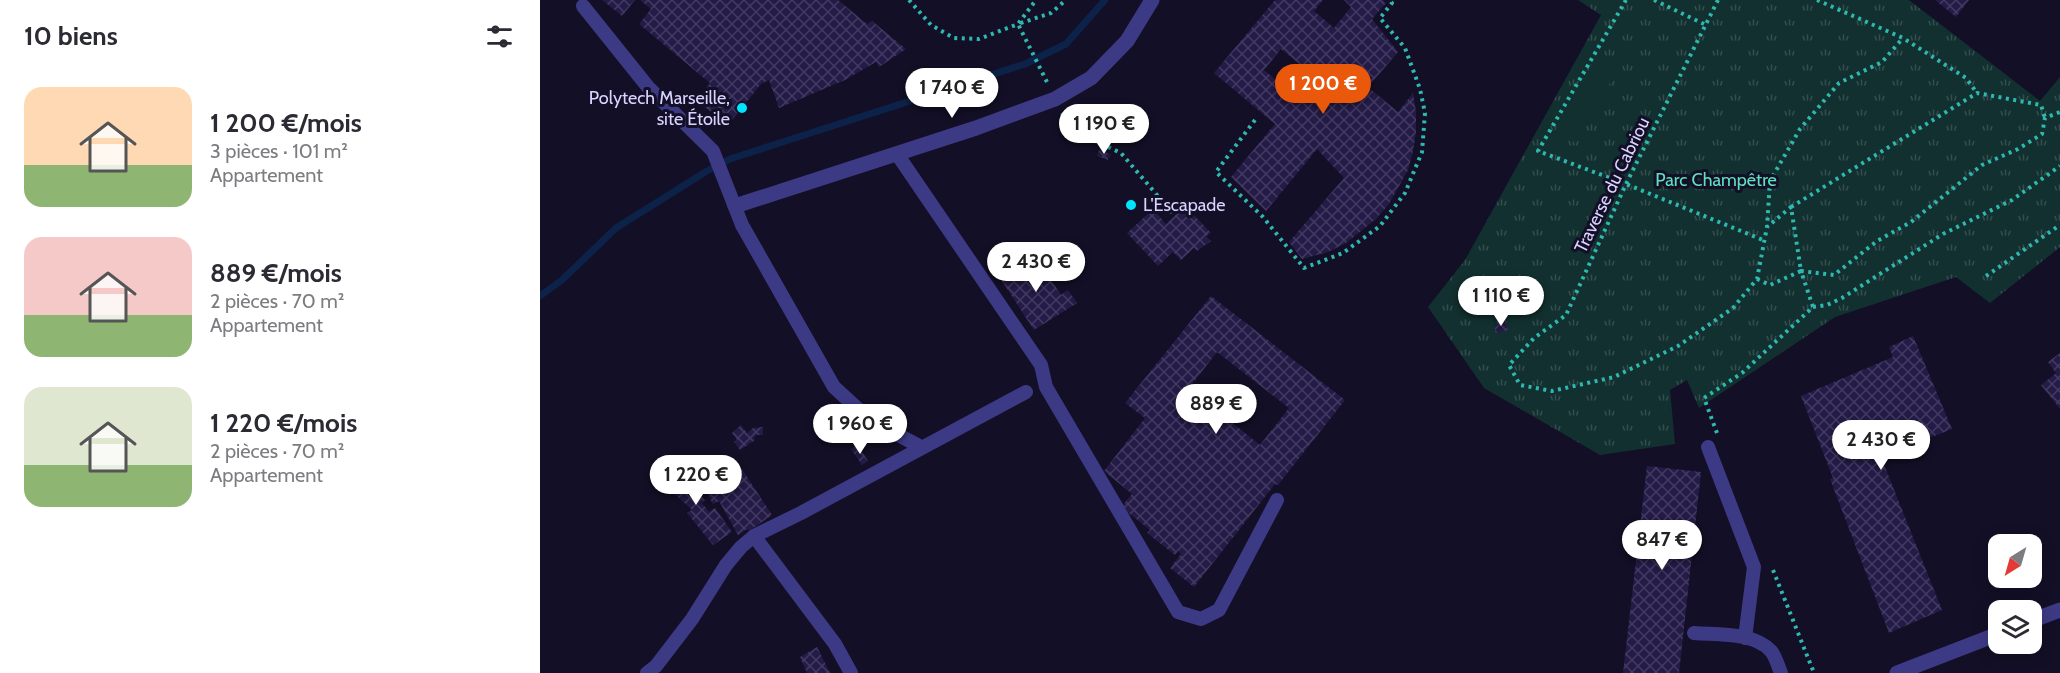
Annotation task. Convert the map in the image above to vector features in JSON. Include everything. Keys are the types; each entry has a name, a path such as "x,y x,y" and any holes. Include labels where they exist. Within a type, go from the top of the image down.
{"street":[{"path":"735,206 1018,114 1055,99 1091,78 1127,41 1152,0"},
{"path":"2042,617 2060,610"},
{"path":"1898,673 1988,638"}],"lane":[{"path":"583,6 648,87 713,151 742,225 834,387 870,420 921,447"},
{"path":"897,154 1041,365 1046,387 1178,612 1201,619 1219,610 1277,500"},
{"path":"647,673 656,666 692,620 726,566 741,547 754,536 1026,392"},
{"path":"1708,447 1754,567 1745,638"},
{"path":"754,536 835,644 851,673"},
{"path":"1694,633 1745,638 1760,642 1772,652 1781,673"}],"path":[{"path":"909,0 931,25 954,38 979,39 1051,13 1066,0"},
{"path":"1018,24 1036,0"},
{"path":"1255,120 1216,172 1263,216 1304,268 1343,253 1380,226 1405,193 1422,152 1425,114 1420,89 1405,48 1380,18 1392,3 1388,0"},
{"path":"1626,0 1538,151 1763,240"},
{"path":"1654,0 1706,25"},
{"name":"Traverse du Cabriou","path":"1718,0 1626,184 1566,315 1534,338 1509,365 1520,385 1552,391 1614,377 1678,346 1733,308 1757,279"},
{"path":"1817,0 1903,38 1966,78 1977,93"},
{"path":"1018,24 1047,83"},
{"path":"1767,227 1791,207 1977,93 2041,105 2046,118 2042,134 2018,149 1982,165 1911,222 1877,241 1834,275 1801,271 1770,285 1757,279 1767,227 1770,181 1800,129 1839,83 1882,62 1903,38"},
{"path":"1060,111 1070,129 1121,153 1175,216"},
{"path":"2046,118 2060,112"},
{"path":"1711,420 1704,398 1742,373 1813,307 1827,305 1842,298 1943,234 2012,200 2060,166"},
{"path":"1791,207 1801,271 1813,307"},
{"path":"1986,276 2060,225"}],"green space":[{"name":"Parc Champêtre","path":"1578,0 1909,0 2040,101 2060,77 2060,247 1990,303 1956,277 1835,317 1699,408 1687,380 1670,390 1675,444 1600,455 1484,388 1428,307 1465,260 1601,15"},
{"path":"1592,64 1614,76 1576,143 1555,131"}],"building":[{"path":"602,0 635,0 622,16"},
{"path":"640,0 838,0 867,24 872,21 906,49 879,67 876,62 845,80 779,108 769,80 761,84 728,125 696,100 710,83 639,24 651,9"},
{"path":"1275,0 1323,0 1314,11 1334,28 1351,7 1344,0 1383,0 1386,3 1372,19 1398,52 1368,87 1398,112 1413,93 1416,112 1416,132 1408,170 1389,204 1376,219 1346,243 1328,252 1302,259 1289,242 1344,178 1317,149 1266,211 1231,177 1275,124 1214,73","holes":["1281,49 1302,66 1284,87 1264,70"]},
{"path":"1935,0 1969,0 1956,17"},
{"path":"1099,150 1111,154 1108,160 1097,156"},
{"path":"1153,209 1166,224 1181,210 1190,219 1194,215 1211,233 1206,236 1211,241 1197,251 1194,248 1181,260 1173,252 1158,266 1127,233"},
{"path":"1035,256 1061,295 1068,290 1077,303 1034,330 1000,278"},
{"path":"1211,296 1345,400 1194,587 1170,568 1181,554 1178,551 1175,555 1147,533 1150,530 1121,507 1132,494 1104,471 1145,418 1125,403","holes":["1217,352 1289,408 1260,445 1189,388"]},
{"path":"1505,321 1508,330 1495,332 1495,325"},
{"path":"1913,336 1952,429 1881,457 1942,610 1889,633 1801,396 1893,357 1889,347"},
{"path":"2060,353 2060,409 2041,385 2056,373 2048,362"},
{"path":"741,425 747,433 753,428 763,427 763,435 756,435 755,440 740,450 734,442 737,440 732,433"},
{"path":"858,445 868,461 862,465 851,449"},
{"path":"720,459 726,467 736,460 772,515 749,531 747,529 738,535 719,501 713,504 708,495 715,492 708,478 717,473 711,465"},
{"path":"667,464 705,500 702,503 709,512 715,508 732,532 713,545 687,513 692,510 656,476"},
{"path":"1647,466 1701,472 1679,673 1623,673"},
{"path":"817,647 831,673 807,673 800,657"}],"waterway":[{"path":"540,296 562,280 616,228 707,171 730,159 1025,64 1066,44 1105,0"}],"place":[{"name":"Polytech Marseille, site Étoile","path":"742,108"},
{"name":"L'Escapade","path":"1131,205"}]}
